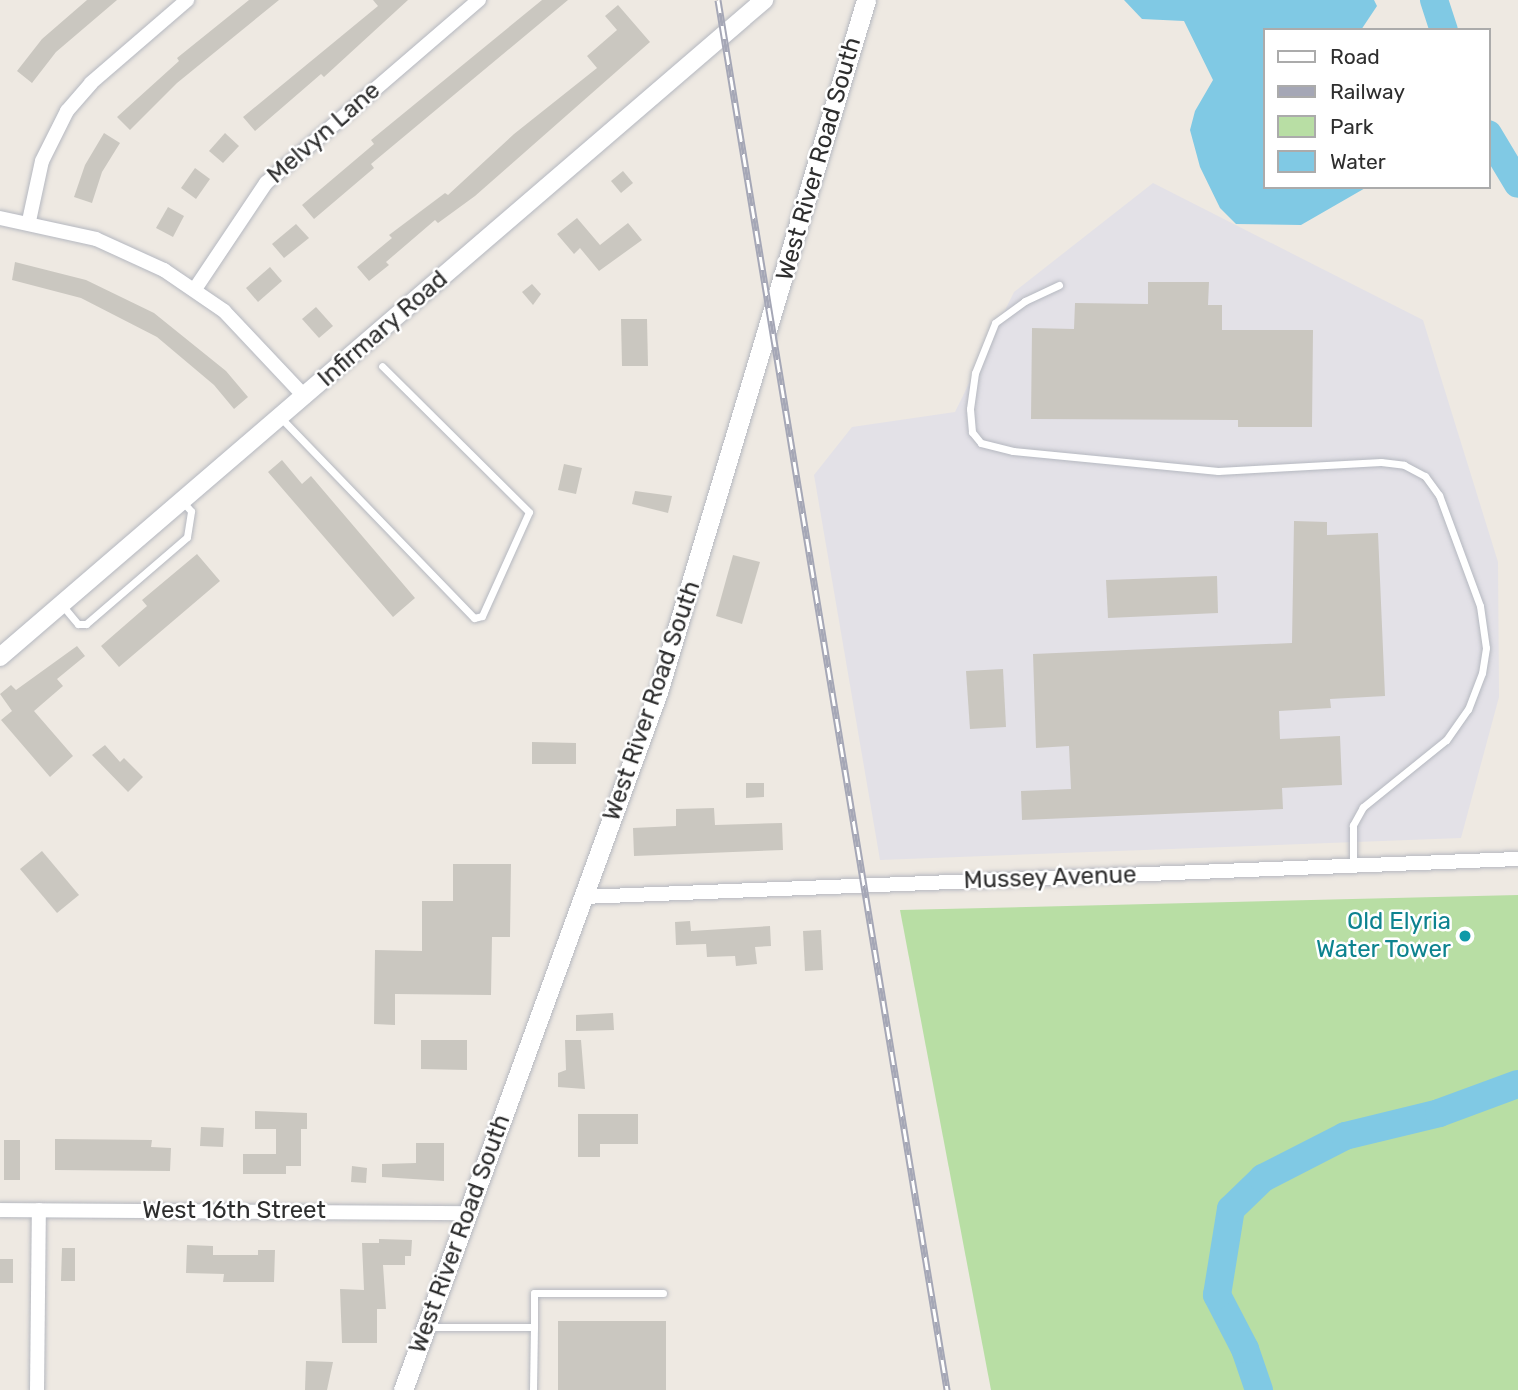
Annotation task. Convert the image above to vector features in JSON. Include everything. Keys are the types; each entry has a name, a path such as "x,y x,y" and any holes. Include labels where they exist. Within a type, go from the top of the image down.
{"main road":[{"name":"West River Road South","path":"403,1390 583,897 697,573 866,0"}],"street":[{"path":"29,221 42,161 67,111 91,83 187,0"},
{"name":"Melvyn Lane","path":"195,289 266,183 479,0"},
{"name":"Infirmary Road","path":"0,657 764,0"},
{"path":"0,218 29,221 131,253 195,289 252,336 305,397"},
{"name":"Mussey Avenue","path":"583,897 1518,859"},
{"name":"West 16th Street","path":"0,1210 468,1213"},
{"path":"37,1390 39,1210"}],"lane":[{"path":"1059,285 1025,301 995,323 975,373 970,409 972,432 981,443 1013,452 1218,471 1381,462 1404,465 1425,476 1439,495 1480,606 1486,648 1482,673 1468,709 1446,740 1363,807 1353,825 1353,866"},
{"path":"280,418 474,618 482,616 529,512 382,366"},
{"path":"62,604 78,624 86,624 187,537 191,511 183,501"},
{"path":"533,1390 534,1293 663,1293"},
{"path":"425,1327 534,1327"}],"shaded area":[{"path":"1153,183 1423,320 1498,562 1499,697 1461,838 880,860 814,475 852,427 955,412 1014,292"}],"green space":[{"path":"1518,895 1518,1390 991,1390 900,910"}],"water":[{"path":"1124,0 1374,0 1377,6 1362,28 1262,28 1262,189 1364,189 1301,225 1236,224 1220,208 1200,167 1190,130 1195,111 1213,80 1184,21 1142,19"}],"building":[{"path":"87,0 117,0 56,52 32,83 17,71 42,39"},
{"path":"249,0 279,0 177,83 130,130 117,117 179,61 177,58"},
{"path":"373,0 408,0 324,77 321,74 255,131 243,117 378,6"},
{"path":"542,0 568,0 371,164 374,168 314,219 302,205 374,144 371,140"},
{"path":"618,5 650,42 475,196 438,223 435,220 386,262 389,265 369,281 357,267 392,238 389,235 445,193 448,195 514,134 597,68 587,56 617,30 605,16"},
{"path":"104,133 120,143 102,172 92,203 74,197 85,165"},
{"path":"225,133 239,146 223,163 209,151"},
{"path":"195,168 210,179 196,199 181,188"},
{"path":"623,171 633,183 621,193 611,181"},
{"path":"168,207 184,216 173,237 156,228"},
{"path":"577,218 600,245 628,223 642,240 599,271 580,248 574,254 557,234"},
{"path":"296,224 309,238 284,258 272,244"},
{"path":"15,262 86,280 154,313 226,371 248,397 234,409 214,385 157,337 81,298 12,280"},
{"path":"270,267 282,281 258,302 246,288"},
{"path":"1148,282 1209,282 1208,305 1222,305 1222,330 1313,330 1312,427 1238,427 1238,420 1031,419 1032,328 1074,329 1075,303 1148,304"},
{"path":"532,284 541,294 533,305 522,292"},
{"path":"316,307 333,326 319,338 302,319"},
{"path":"621,319 647,319 648,366 622,366"},
{"path":"282,460 302,484 311,476 415,598 393,617 268,472"},
{"path":"564,464 582,468 576,494 558,490"},
{"path":"635,491 672,496 668,513 632,504"},
{"path":"1294,521 1327,522 1327,535 1378,533 1385,696 1330,699 1331,708 1279,711 1280,739 1340,736 1342,785 1282,788 1283,809 1022,820 1021,791 1071,789 1069,746 1036,748 1033,654 1292,643"},
{"path":"197,554 220,581 119,667 101,646 147,606 142,600"},
{"path":"733,555 760,562 742,624 716,616"},
{"path":"1217,576 1218,613 1108,618 1106,580"},
{"path":"77,646 85,656 57,679 63,686 34,711 73,756 50,777 1,720 12,711 0,694 11,685 16,690"},
{"path":"1003,669 1006,727 970,729 966,671"},
{"path":"532,742 576,743 576,764 532,764"},
{"path":"105,745 120,762 124,758 143,777 128,792 92,755"},
{"path":"746,783 764,783 764,797 746,798"},
{"path":"714,808 715,825 782,823 783,850 634,856 633,828 676,826 676,809"},
{"path":"42,851 79,895 57,913 20,869"},
{"path":"453,864 511,864 510,937 492,937 491,995 395,994 395,1025 374,1024 375,950 422,951 422,901 453,901"},
{"path":"690,921 691,931 770,926 771,946 755,947 757,964 736,966 735,956 707,957 706,944 676,945 675,922"},
{"path":"821,930 823,970 805,971 803,931"},
{"path":"613,1013 614,1030 576,1031 576,1015"},
{"path":"421,1040 467,1040 467,1070 421,1069"},
{"path":"565,1040 581,1040 585,1089 558,1087 558,1073 566,1070"},
{"path":"255,1111 307,1113 307,1129 301,1129 301,1166 286,1166 286,1174 243,1174 243,1154 276,1154 276,1129 255,1129"},
{"path":"578,1114 638,1114 638,1144 600,1144 600,1157 578,1157"},
{"path":"201,1127 224,1128 223,1147 200,1146"},
{"path":"55,1139 152,1140 151,1147 171,1148 170,1171 55,1170"},
{"path":"4,1140 20,1140 20,1180 4,1180"},
{"path":"416,1143 444,1143 444,1181 382,1177 382,1164 416,1163"},
{"path":"352,1166 367,1168 366,1183 351,1182"},
{"path":"379,1239 412,1240 411,1256 405,1256 405,1265 383,1265 386,1309 377,1309 377,1343 342,1343 340,1289 364,1290 362,1243 379,1243"},
{"path":"187,1245 213,1246 213,1255 258,1255 258,1250 275,1250 274,1282 223,1282 224,1274 186,1273"},
{"path":"62,1248 75,1248 75,1281 61,1281"},
{"path":"0,1259 13,1259 13,1283 0,1283"},
{"path":"558,1321 666,1321 666,1390 558,1390"},
{"path":"306,1361 333,1362 327,1390 305,1390"}],"waterway":[{"path":"1434,0 1443,28"},
{"path":"1490,137 1518,184"},
{"path":"1259,1390 1245,1349 1217,1295 1231,1209 1263,1178 1345,1136 1439,1113 1518,1084"}],"railway":[{"path":"718,0 947,1390"}],"place":[{"name":"Old Elyria Water Tower","path":"1465,936"}]}
